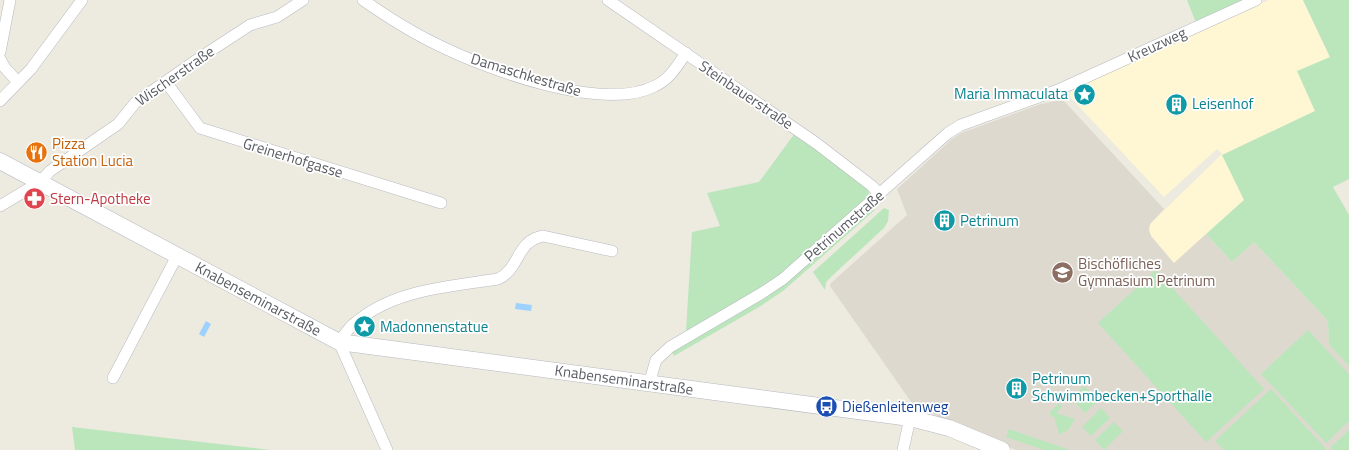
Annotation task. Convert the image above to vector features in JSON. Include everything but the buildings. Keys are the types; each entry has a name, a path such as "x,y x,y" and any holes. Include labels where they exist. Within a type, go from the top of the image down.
{"street":[{"path":"0,52 10,0"},
{"path":"0,101 55,38 82,0"},
{"name":"Wischerstraße","path":"40,182 50,171 118,124 135,103 250,25 278,17 303,0"},
{"name":"Damaschkestraße","path":"364,0 406,28 460,54 512,74 580,92 608,96 642,92 666,80 686,53"},
{"name":"Steinbauerstraße","path":"608,0 816,143 872,186 880,195"},
{"name":"Kreuzweg","path":"1058,90 1256,0"},
{"path":"0,59 5,68 18,82"},
{"name":"Greinerhofgasse","path":"166,82 195,124 205,130 441,203"},
{"name":"Petrinumstraße","path":"649,384 656,360 670,347 762,293 784,278 880,195 948,133 961,125 1058,90"},
{"name":"Knabenseminarstraße","path":"0,161 339,342 910,418"},
{"path":"0,206 40,182"},
{"name":"Knabenseminarstraße","path":"339,342 354,323 372,310 394,299 417,293 498,280 510,271 527,243 535,238 543,236 612,251"},
{"name":"Knabenseminarstraße","path":"113,378 177,256"},
{"path":"339,342 387,450"},
{"path":"904,450 910,418 949,428 1002,450"}],"shaded area":[{"path":"1269,0 1303,0 1330,58 1315,111 1223,155 1244,200 1174,264 1151,236 1149,230 1150,224 1222,154 1217,149 1164,197 1071,98 1069,94 1080,85 1198,30"},
{"name":"Bischöfliches Gymnasium Petrinum","path":"1059,100 1064,101 1164,209 1150,224 1149,230 1151,236 1174,263 1206,234 1232,262 1254,242 1328,321 1329,345 1349,366 1349,450 1016,450 914,406 830,286 831,283 907,215 897,189 952,139 961,133 1038,105"}],"green space":[{"path":"1187,0 1251,0 1196,23"},
{"path":"1303,0 1349,0 1349,179 1333,187 1349,215 1349,366 1329,345 1328,321 1254,242 1232,262 1206,234 1244,200 1222,155 1315,111 1297,71 1330,57"},
{"path":"795,133 868,189 869,193 867,198 786,270 765,286 686,331 692,232 720,226 707,193 759,182"},
{"path":"884,208 889,210 888,221 884,228 826,282 825,290 813,272"},
{"path":"876,209 783,291 759,307 674,356 672,352 781,287 868,212"},
{"path":"1156,270 1264,389 1206,442 1098,323"},
{"path":"1308,330 1349,374 1349,421 1326,443 1261,374"},
{"path":"1084,386 1098,400 1085,413 1071,398"},
{"path":"1271,389 1327,450 1224,450 1215,441"},
{"path":"1059,403 1062,407 1056,413 1075,419 1069,429 1059,435 1054,416 1052,417 1049,413"},
{"path":"1101,408 1110,418 1091,436 1082,427"},
{"path":"1114,422 1123,431 1104,450 1095,440"},
{"path":"72,427 271,450 75,450"},
{"path":"1009,429 1070,450 1044,450 1006,437"},
{"path":"1349,430 1349,450 1332,450 1330,448"}],"water":[{"path":"516,303 532,305 531,311 515,309"},
{"path":"206,321 211,324 204,337 199,334"}],"place":[{"name":"Maria Immaculata","path":"1084,94"},
{"name":"Leisenhof","path":"1177,104"},
{"name":"Pizza Station Lucia","path":"37,153"},
{"name":"Stern-Apotheke","path":"34,199"},
{"name":"Petrinum","path":"945,221"},
{"name":"Bischöfliches Gymnasium Petrinum","path":"1063,273"},
{"name":"Madonnenstatue","path":"365,327"},
{"name":"Petrinum Schwimmbecken+Sporthalle","path":"1017,388"},
{"name":"Dießenleitenweg","path":"827,407"}]}
